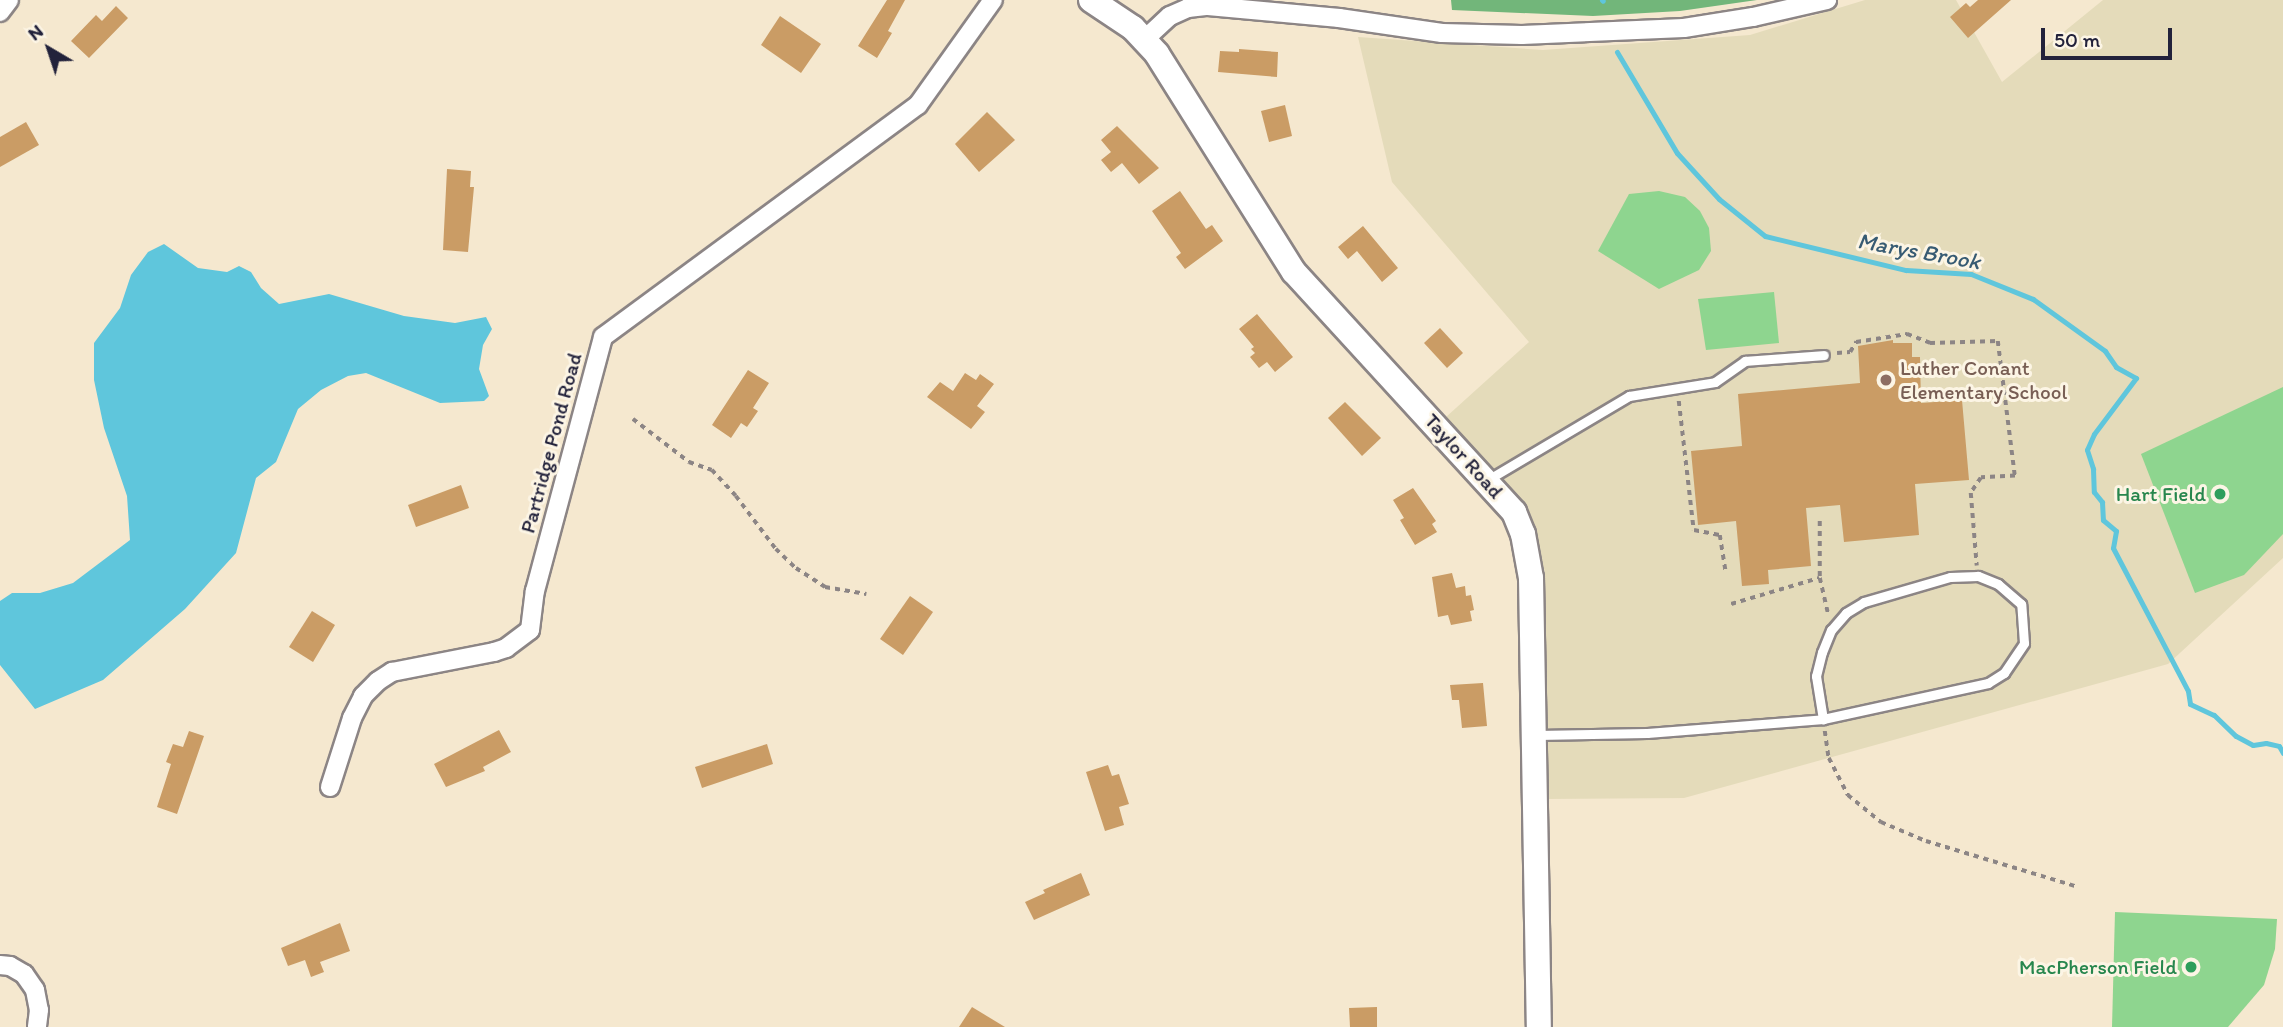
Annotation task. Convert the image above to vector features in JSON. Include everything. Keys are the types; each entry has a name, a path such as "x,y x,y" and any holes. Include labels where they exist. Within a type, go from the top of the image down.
{"street":[{"path":"0,12 9,0"},
{"name":"Partridge Pond Road","path":"330,787 352,718 363,696 378,681 392,672 506,648 530,630 535,591 603,337 918,105 993,0"},
{"name":"Taylor Road","path":"1091,0 1133,28 1157,54 1294,272 1514,512 1528,555 1535,735 1539,1027"},
{"path":"1144,40 1170,16 1188,8 1208,6 1339,18 1442,33 1522,35 1684,27 1753,17 1827,0"},
{"path":"0,965 10,966 24,974 36,990 39,1010 37,1027"}],"lane":[{"path":"1487,480 1629,396 1715,383 1745,361 1824,355"},
{"path":"1535,735 1647,733 1823,719 1988,682 2004,673 2024,643 2021,604 1998,584 1978,576 1950,577 1864,602 1846,613 1831,630 1816,676 1823,719"}],"path":[{"path":"1824,355 1850,352 1856,342 1907,334 1930,343 1998,341 2015,475 1981,478 1970,493 1978,576"},
{"path":"1677,388 1694,530 1720,535 1726,571"},
{"path":"633,419 689,462 712,470 736,496 776,549 796,568 825,587 866,594"},
{"path":"1820,521 1819,578 1831,630"},
{"path":"1731,604 1819,578"},
{"path":"1823,719 1829,758 1848,795 1881,822 1926,841 2075,886"}],"shaded area":[{"name":"Luther Conant Elementary School","path":"1865,0 1956,0 2002,82 2103,0 2283,0 2283,558 2168,664 1684,798 1546,799 1545,572 1536,541 1446,417 1529,342 1392,182 1358,37 1543,50 1750,35"}],"green space":[{"path":"1451,0 1757,0 1680,11 1593,16 1452,10"},
{"path":"1659,191 1685,197 1700,211 1709,228 1711,251 1699,270 1659,289 1598,251 1629,194"},
{"path":"1774,292 1779,343 1706,350 1698,299"},
{"name":"Hart Field","path":"2283,387 2283,534 2244,575 2195,593 2141,454"},
{"name":"MacPherson Field","path":"2115,912 2277,919 2275,949 2264,985 2228,1027 2112,1027"}],"water":[{"path":"164,244 198,268 227,272 239,266 251,272 261,288 279,304 329,294 404,316 455,323 486,317 492,329 483,345 479,369 489,396 484,401 440,403 366,373 348,376 321,390 298,409 276,462 256,478 236,553 185,609 103,680 35,709 0,665 0,601 12,593 40,593 73,583 130,540 127,496 104,428 94,380 94,343 120,308 131,275 148,252"}],"building":[{"path":"887,0 905,0 888,31 892,33 877,58 858,46"},
{"path":"1978,0 2011,0 1968,38 1950,17 1966,3 1970,7"},
{"path":"116,6 128,18 89,58 71,41 96,15 102,21"},
{"path":"780,16 821,44 801,73 761,45"},
{"path":"1239,49 1278,52 1277,77 1218,72 1220,51 1239,52"},
{"path":"1285,105 1292,136 1269,142 1261,111"},
{"path":"987,112 1015,140 979,172 955,144"},
{"path":"26,122 39,145 0,167 0,137"},
{"path":"1117,126 1159,168 1139,184 1122,163 1111,172 1101,160 1111,152 1101,140"},
{"path":"447,169 471,171 470,187 474,187 468,252 443,250"},
{"path":"1180,191 1206,229 1212,225 1223,241 1185,269 1176,257 1181,253 1152,211"},
{"path":"1363,226 1398,268 1382,282 1357,251 1348,259 1338,247"},
{"path":"1257,314 1293,357 1275,372 1267,362 1259,368 1250,357 1255,353 1251,349 1254,347 1239,329"},
{"path":"1440,328 1463,353 1447,368 1424,343"},
{"path":"1893,340 1893,343 1912,343 1912,357 1920,357 1921,403 1962,400 1969,480 1915,484 1919,535 1844,542 1840,505 1806,508 1811,566 1768,570 1769,584 1742,586 1736,521 1698,525 1691,451 1742,446 1738,394 1860,383 1858,346"},
{"path":"748,370 769,383 753,408 758,411 747,427 741,423 731,438 712,425"},
{"path":"965,373 976,380 980,374 994,384 977,406 985,412 971,429 927,397 940,382 953,391"},
{"path":"1345,402 1381,438 1362,456 1328,418"},
{"path":"461,485 469,508 416,527 408,505"},
{"path":"1413,488 1436,521 1432,524 1437,532 1415,545 1400,520 1404,518 1393,500"},
{"path":"1452,573 1456,588 1465,586 1466,596 1471,595 1474,610 1470,611 1472,621 1451,625 1448,615 1438,617 1432,577"},
{"path":"910,596 933,612 903,655 880,639"},
{"path":"312,611 335,625 313,662 289,647"},
{"path":"1483,683 1487,726 1462,728 1459,700 1452,700 1450,685"},
{"path":"499,730 511,752 483,767 485,771 446,787 434,764"},
{"path":"189,731 204,736 177,814 157,807 171,764 166,762 173,744 183,747"},
{"path":"767,744 773,764 702,788 695,767"},
{"path":"1108,765 1112,776 1119,774 1129,804 1119,807 1124,825 1105,831 1086,772"},
{"path":"1081,873 1090,895 1034,920 1025,902 1045,893 1043,890"},
{"path":"340,923 350,951 320,962 324,972 311,977 305,960 288,966 281,948"},
{"path":"972,1007 1005,1027 959,1027"},
{"path":"1377,1007 1377,1027 1350,1027 1349,1008"}],"waterway":[{"name":"Marys Brook","path":"1617,52 1677,153 1719,199 1765,236 1906,270 1971,274 2033,299 2105,351 2116,367 2136,378 2094,434 2087,450 2093,469 2094,492 2102,502 2103,520 2116,531 2113,548 2188,691 2190,704 2214,715 2236,736 2253,745 2266,743 2279,746 2283,753"}],"place":[{"name":"Luther Conant Elementary School","path":"1886,380"},
{"name":"Hart Field","path":"2220,494"},
{"name":"MacPherson Field","path":"2191,967"}]}
